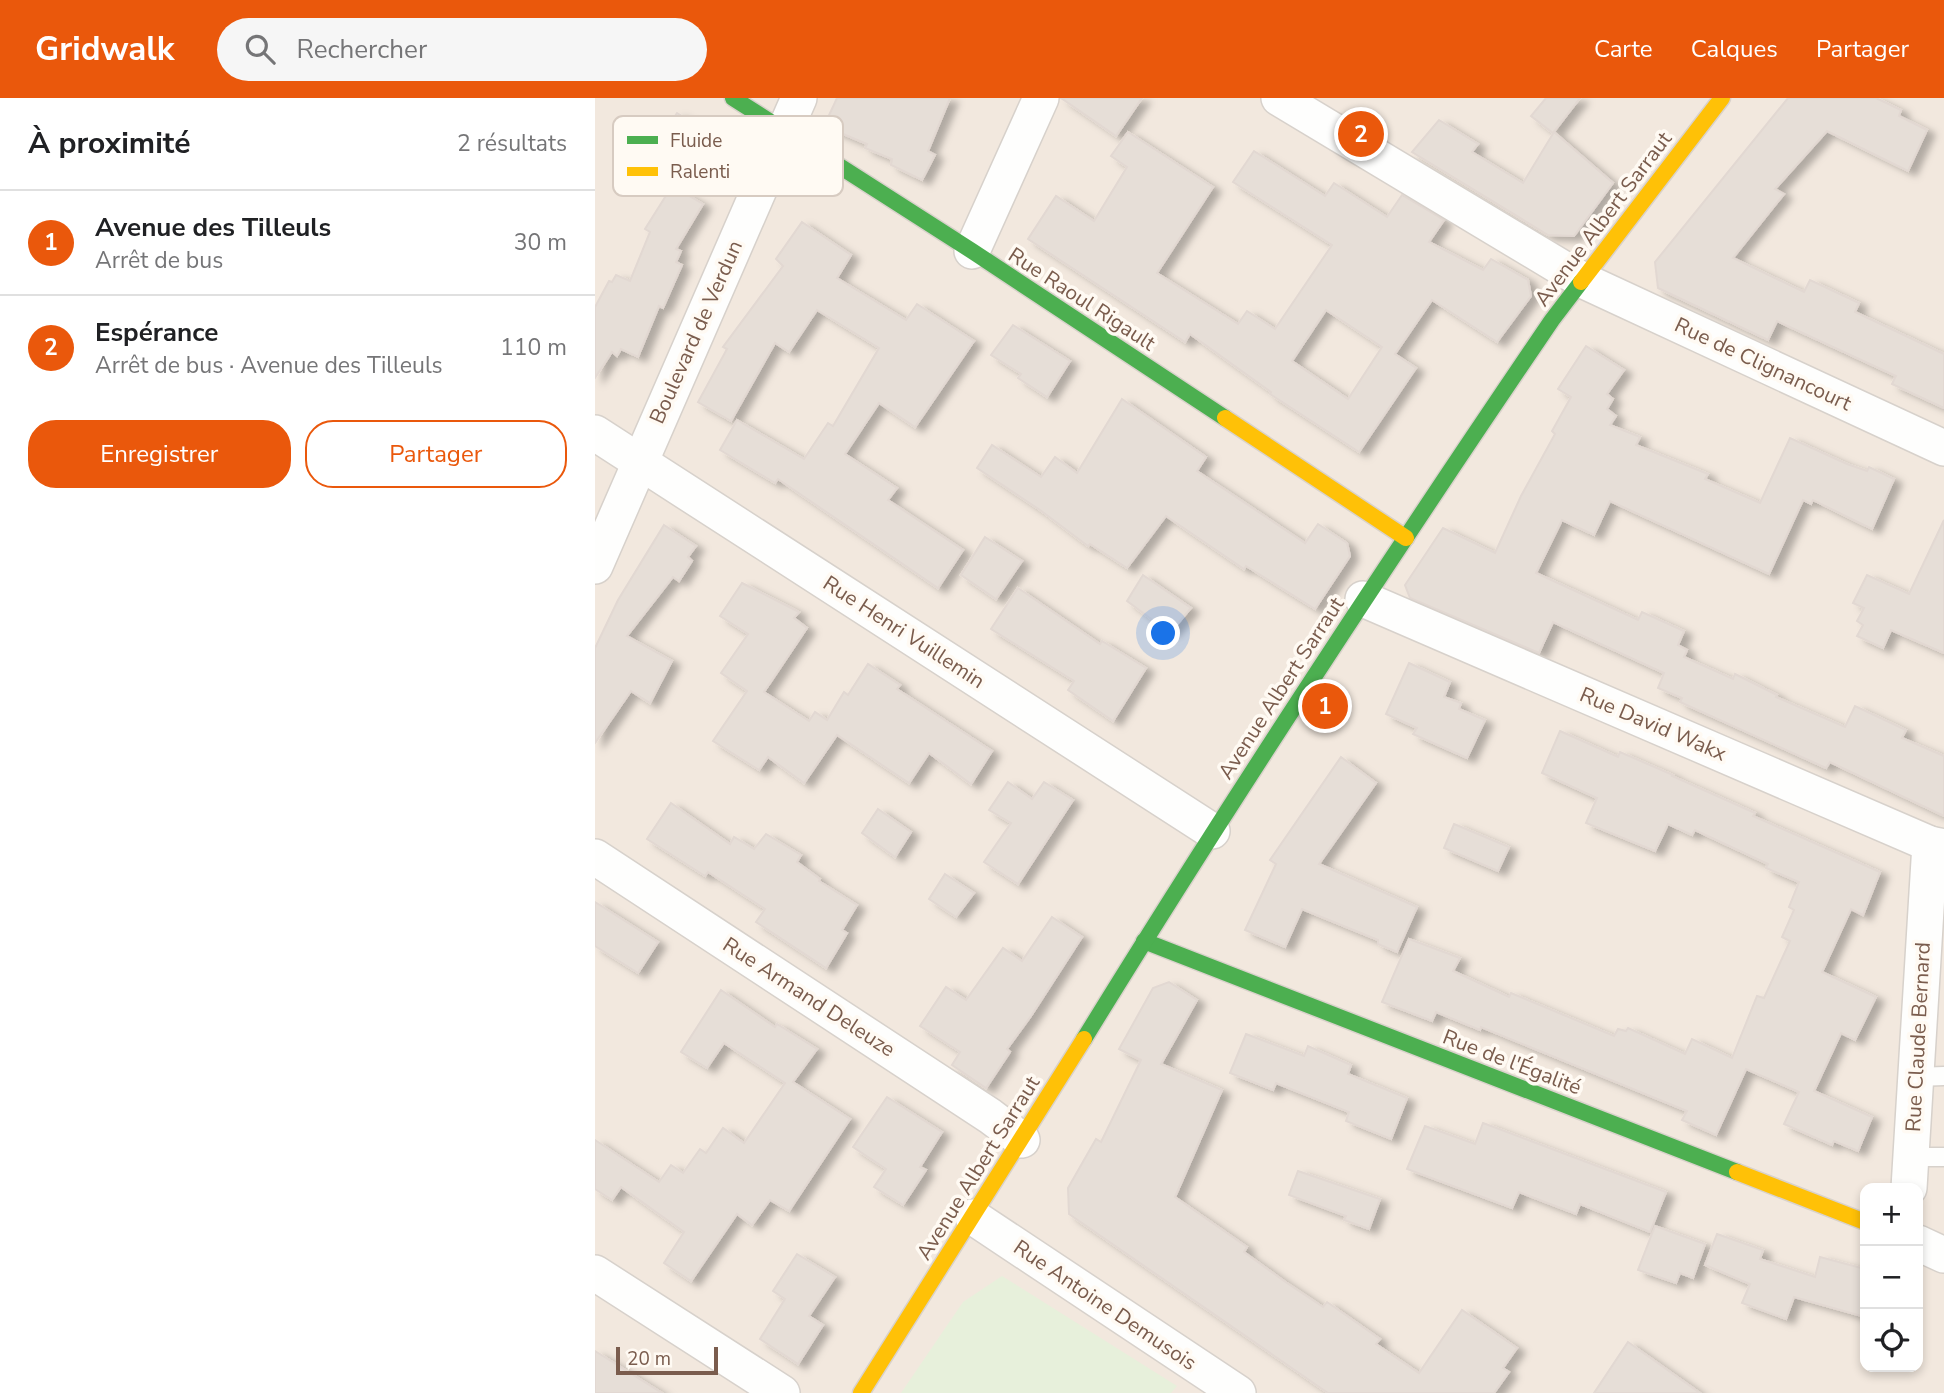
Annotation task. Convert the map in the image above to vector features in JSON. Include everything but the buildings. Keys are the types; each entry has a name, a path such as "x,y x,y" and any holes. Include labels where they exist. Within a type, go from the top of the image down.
{"street":[{"name":"Rue Raoul Rigault","path":"733,98 763,116"},
{"name":"Boulevard de Verdun","path":"791,116 799,98"},
{"path":"972,251 1041,98"},
{"name":"Rue de Clignancourt","path":"1279,98 1582,280 1944,448"},
{"name":"Avenue Albert Sarraut","path":"862,1393 1212,831 1363,599 1552,320 1722,98"},
{"name":"Rue Raoul Rigault","path":"843,167 1406,538"},
{"name":"Boulevard de Verdun","path":"595,566 756,196"},
{"name":"Rue Henri Vuillemin","path":"595,433 1212,831"},
{"name":"Rue David Wakx","path":"1363,599 1937,846"},
{"name":"Rue Claude Bernard","path":"1921,1167 1930,1077 1937,846"},
{"name":"Rue Armand Deleuze","path":"595,857 1022,1140"},
{"name":"Rue de l'Égalité","path":"1144,941 1860,1220"},
{"name":"Rue Antoine Demusois","path":"973,1217 1225,1390"},
{"path":"1923,1245 1944,1255"},
{"path":"595,1273 782,1393"}],"shaded area":[{"path":"595,98 1944,98 1944,1393 595,1393"}],"green space":[{"path":"1002,1276 1177,1386 1171,1393 901,1393 963,1302"}],"traffic: fast":[{"path":"733,98 761,116"},
{"path":"843,168 1225,418"},
{"path":"1084,1039 1373,587 1552,320 1581,282"},
{"path":"1144,941 1737,1172"}],"traffic: slow":[{"path":"1581,282 1722,98"},
{"path":"1225,418 1406,538"},
{"path":"861,1393 1084,1039"},
{"path":"1737,1172 1860,1220"}],"place":[{"name":"Espérance","path":"1361,134"},
{"name":"Avenue des Tilleuls","path":"1325,706"}]}
